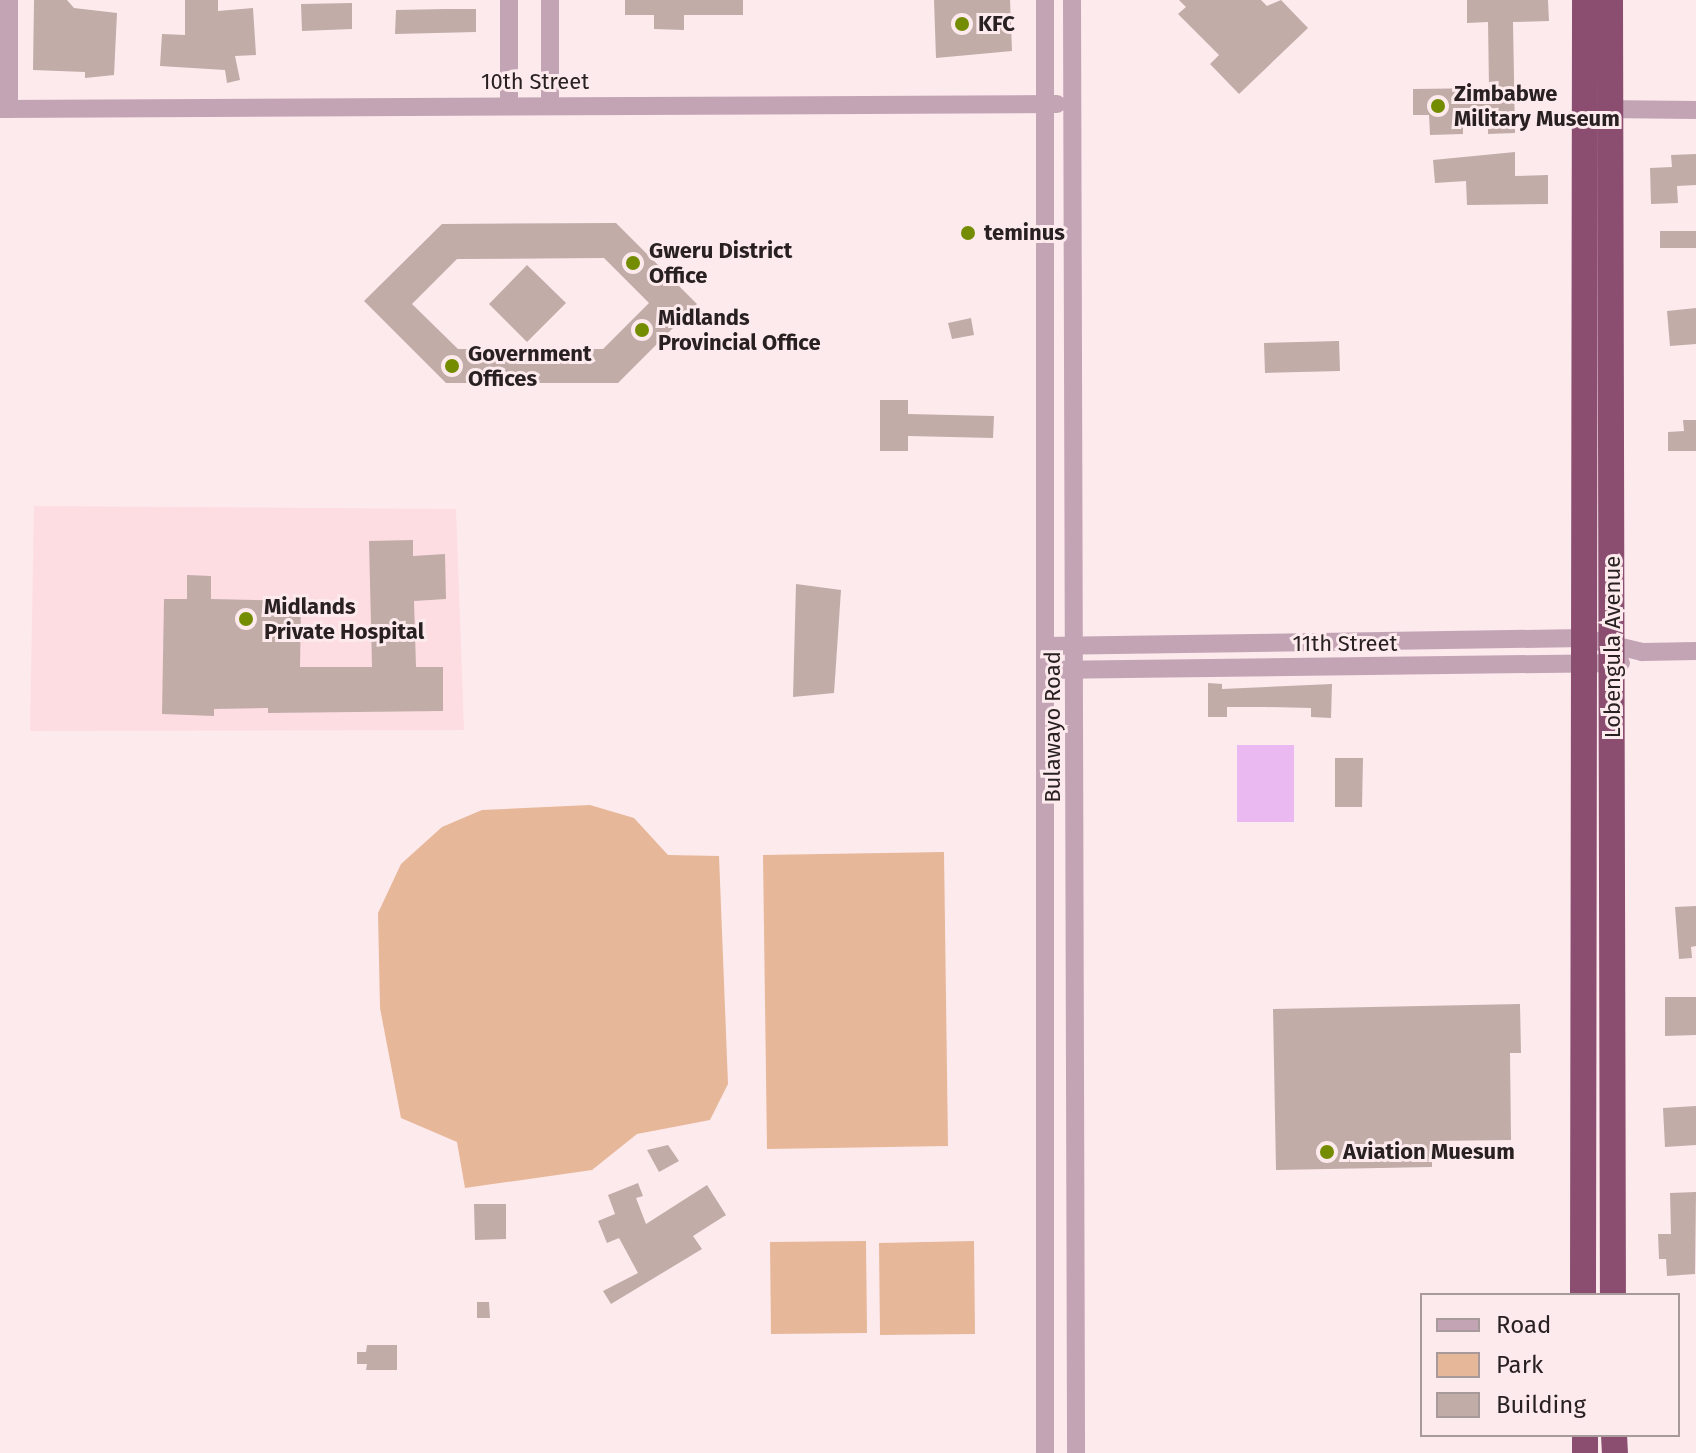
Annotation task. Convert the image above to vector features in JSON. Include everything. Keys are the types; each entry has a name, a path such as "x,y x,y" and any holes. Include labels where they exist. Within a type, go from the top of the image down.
{"highway":[{"name":"Lobengula Avenue","path":"1585,0 1598,109 1614,655 1613,1293"},
{"name":"Lobengula Avenue","path":"1583,1293 1584,638 1598,109 1610,0"}],"street":[{"path":"4,109 9,0"},
{"path":"509,0 509,105"},
{"path":"550,0 550,105"},
{"name":"Bulawayo Road","path":"1045,0 1045,1453"},
{"name":"Bulawayo Road","path":"1072,0 1077,646 1076,1453"},
{"name":"10th Street","path":"4,109 1071,104"},
{"path":"1598,109 1696,110"},
{"name":"11th Street","path":"1045,646 1584,638 1614,655"},
{"name":"11th Street","path":"1045,670 1584,667 1614,655 1696,651"}],"shaded area":[{"name":"Midlands Private Hospital","path":"34,506 456,509 464,730 30,731"},
{"path":"1237,745 1294,745 1294,822 1237,822"}],"green space":[{"path":"590,805 634,818 668,855 719,856 728,1084 710,1120 637,1134 592,1170 465,1188 457,1142 401,1118 380,1008 378,913 401,864 442,827 482,810"},
{"path":"944,852 948,1146 767,1149 763,855"},
{"path":"866,1241 867,1333 771,1334 770,1242"},
{"path":"974,1241 975,1334 880,1335 879,1243"}],"building":[{"path":"34,0 67,0 74,8 117,13 114,75 85,78 85,72 33,70"},
{"path":"185,0 218,0 218,11 253,8 256,55 235,56 240,80 227,83 225,70 160,66 162,34 185,35"},
{"path":"625,0 743,0 743,15 684,15 684,30 654,29 654,15 625,15"},
{"path":"934,0 1010,0 1012,51 936,58"},
{"path":"1179,0 1261,0 1267,6 1281,0 1308,28 1239,94 1210,64 1219,55 1178,14 1186,7"},
{"path":"1467,0 1548,0 1549,21 1513,22 1515,133 1488,134 1488,114 1463,114 1463,134 1430,135 1429,115 1413,115 1413,89 1489,88 1488,22 1467,23"},
{"path":"352,3 352,29 302,31 301,4"},
{"path":"476,9 476,32 395,34 396,10"},
{"path":"1515,152 1515,176 1548,175 1548,204 1467,205 1466,181 1435,183 1433,160"},
{"path":"1696,154 1696,185 1677,186 1678,203 1651,204 1650,168 1672,167 1671,155"},
{"path":"616,223 697,304 618,383 446,383 364,301 442,224","holes":["604,258 649,303 603,349 458,349 412,304 457,259"]},
{"path":"1660,231 1696,231 1696,248 1660,248"},
{"path":"527,265 566,303 527,342 489,304"},
{"path":"1696,308 1696,344 1670,346 1667,311"},
{"path":"971,318 974,335 952,339 948,323"},
{"path":"1339,341 1340,371 1265,373 1264,343"},
{"path":"880,400 908,400 908,414 994,416 993,438 908,436 908,451 880,451"},
{"path":"1683,420 1696,420 1696,451 1668,451 1668,432 1684,431"},
{"path":"413,540 413,556 445,554 446,599 414,601 416,667 443,667 443,711 268,713 268,708 214,709 214,716 162,714 164,599 187,599 187,575 211,576 211,599 301,601 300,667 372,667 369,541"},
{"path":"796,584 841,590 834,693 793,697"},
{"path":"1208,683 1222,684 1222,689 1332,684 1331,718 1311,717 1311,708 1265,707 1227,707 1227,717 1208,717"},
{"path":"1335,758 1363,758 1362,807 1335,807"},
{"path":"1696,906 1696,946 1691,947 1692,958 1679,959 1675,907"},
{"path":"1665,997 1696,997 1696,1035 1665,1036"},
{"path":"1520,1004 1521,1053 1510,1053 1511,1140 1432,1141 1432,1167 1276,1170 1273,1009"},
{"path":"1696,1106 1696,1145 1665,1147 1663,1108"},
{"path":"668,1145 679,1161 659,1172 647,1150"},
{"path":"638,1183 643,1196 636,1198 646,1224 707,1185 726,1215 693,1236 702,1249 611,1304 603,1291 638,1273 619,1238 607,1243 598,1221 615,1214 608,1195"},
{"path":"1696,1192 1695,1274 1667,1276 1666,1259 1659,1259 1658,1234 1671,1234 1670,1193"},
{"path":"474,1204 506,1204 506,1239 475,1240"},
{"path":"477,1302 489,1302 490,1318 477,1318"},
{"path":"367,1345 397,1345 397,1370 366,1370 367,1364 357,1364 357,1352 366,1352"}],"place":[{"name":"KFC","path":"962,24"},
{"name":"Zimbabwe Military Museum","path":"1438,106"},
{"name":"teminus","path":"968,233"},
{"name":"Gweru District Office","path":"633,263"},
{"name":"Midlands Provincial Office","path":"642,330"},
{"name":"Government Offices","path":"452,366"},
{"name":"Midlands Private Hospital","path":"246,619"},
{"name":"Aviation Muesum","path":"1327,1152"}]}
